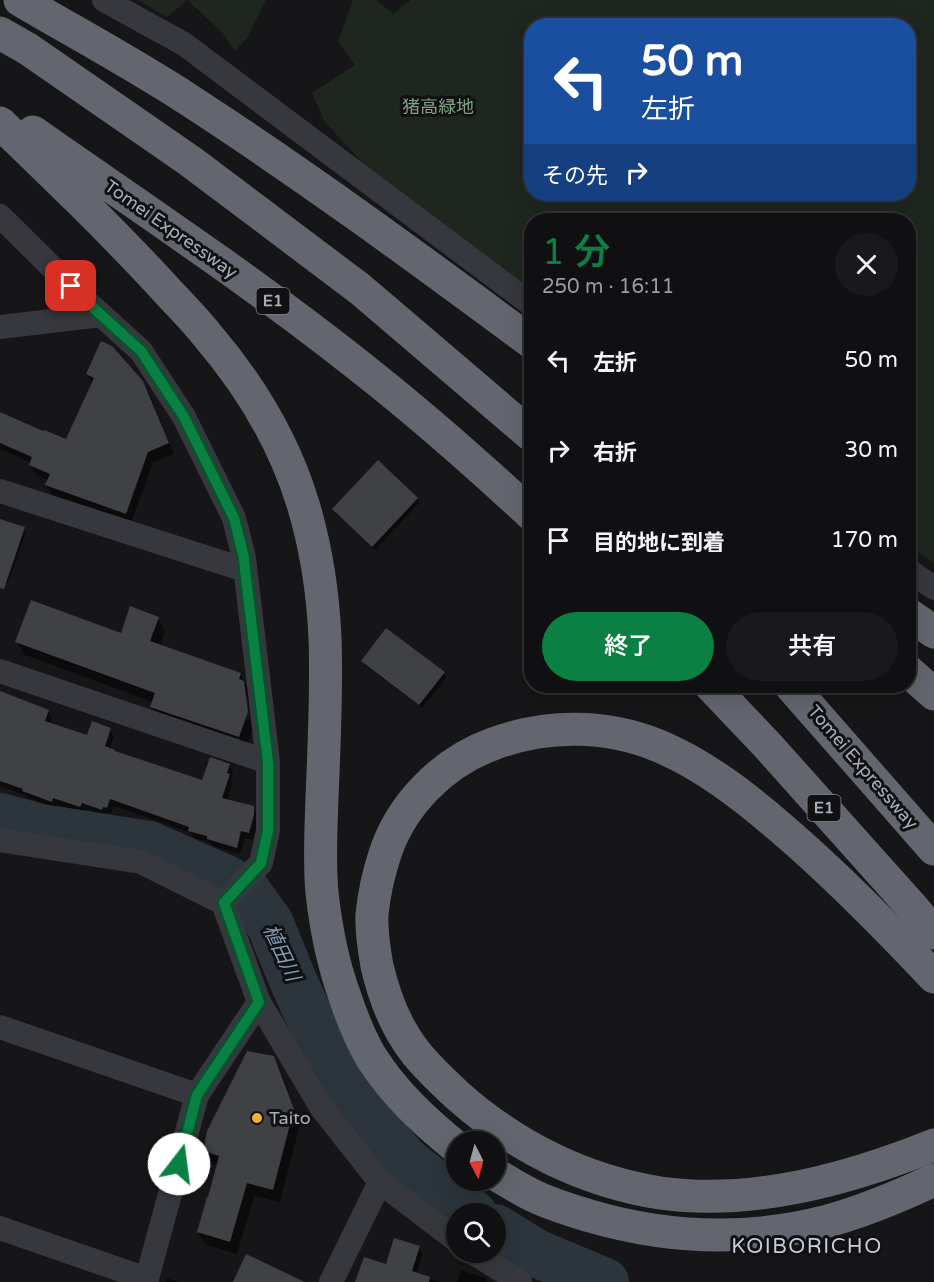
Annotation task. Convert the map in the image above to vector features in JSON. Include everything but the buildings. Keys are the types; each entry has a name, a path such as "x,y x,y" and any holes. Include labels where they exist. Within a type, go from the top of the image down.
{"highway":[{"path":"20,0 186,98 254,143 381,231 524,337"},
{"path":"0,33 28,49 190,161 360,289 524,429"},
{"name":"Tomei Expressway","path":"0,110 268,297 372,377 485,471 524,507"},
{"path":"0,123 130,251 207,335 239,377 260,410 286,459 302,501 313,541 321,588 325,637 320,839 322,891 339,982 352,1020 371,1056 396,1091 446,1139"},
{"path":"916,620 934,632"},
{"path":"916,678 934,694"},
{"name":"E1","path":"718,693 768,746 934,933"},
{"name":"Tomei Expressway","path":"797,693 934,849"},
{"path":"934,977 812,854 762,812 728,786 692,763 658,746 624,735 588,729 552,729 514,736 477,750 448,768 423,790 403,814 387,846 377,880 372,917 374,951 382,986 394,1017 415,1052 441,1081 500,1129 538,1153 580,1172 623,1185 662,1193 708,1196 752,1194 835,1179 882,1165 934,1145"},
{"path":"506,1180 532,1195 611,1222 653,1231 695,1235 741,1235 784,1230 827,1221 866,1209 934,1180"}],"street":[{"path":"104,0 184,44 524,299"},
{"path":"0,216 141,351 184,417 234,518 244,558 268,762 268,831 261,863 227,899"},
{"path":"0,327 101,315"},
{"path":"0,491 245,570"},
{"path":"916,576 934,588"},
{"path":"0,671 268,762"},
{"path":"0,840 141,862 227,899 259,1002 321,1107 380,1182 446,1232"},
{"path":"0,1228 147,1280 197,1095 259,1002"},
{"path":"0,1027 197,1095"},
{"path":"331,1282 380,1182"},
{"path":"490,1263 520,1282"}],"green space":[{"path":"138,0 187,0 167,17"},
{"path":"187,0 266,0 248,37 235,51 222,32"},
{"name":"猪高緑地","path":"353,0 376,0 393,14 411,0 934,0 934,563 916,551 916,213 524,213 524,288 372,173 325,122 312,93 355,65 338,41"}],"waterway":[{"name":"植田川","path":"0,817 41,828 149,845 228,880 248,893 270,924 327,1056 367,1117 405,1160 459,1203"},
{"name":"植田川","path":"506,1235 538,1254 605,1282"}],"place":[{"name":"Taito","path":"257,1118"}],"district":[{"name":"KOIBORICHO","path":"807,1246"}],"route":[{"path":"71,286 141,351 184,417 234,518 244,558 268,762 268,831 261,863 224,903 259,1002 197,1095 179,1164"}]}
